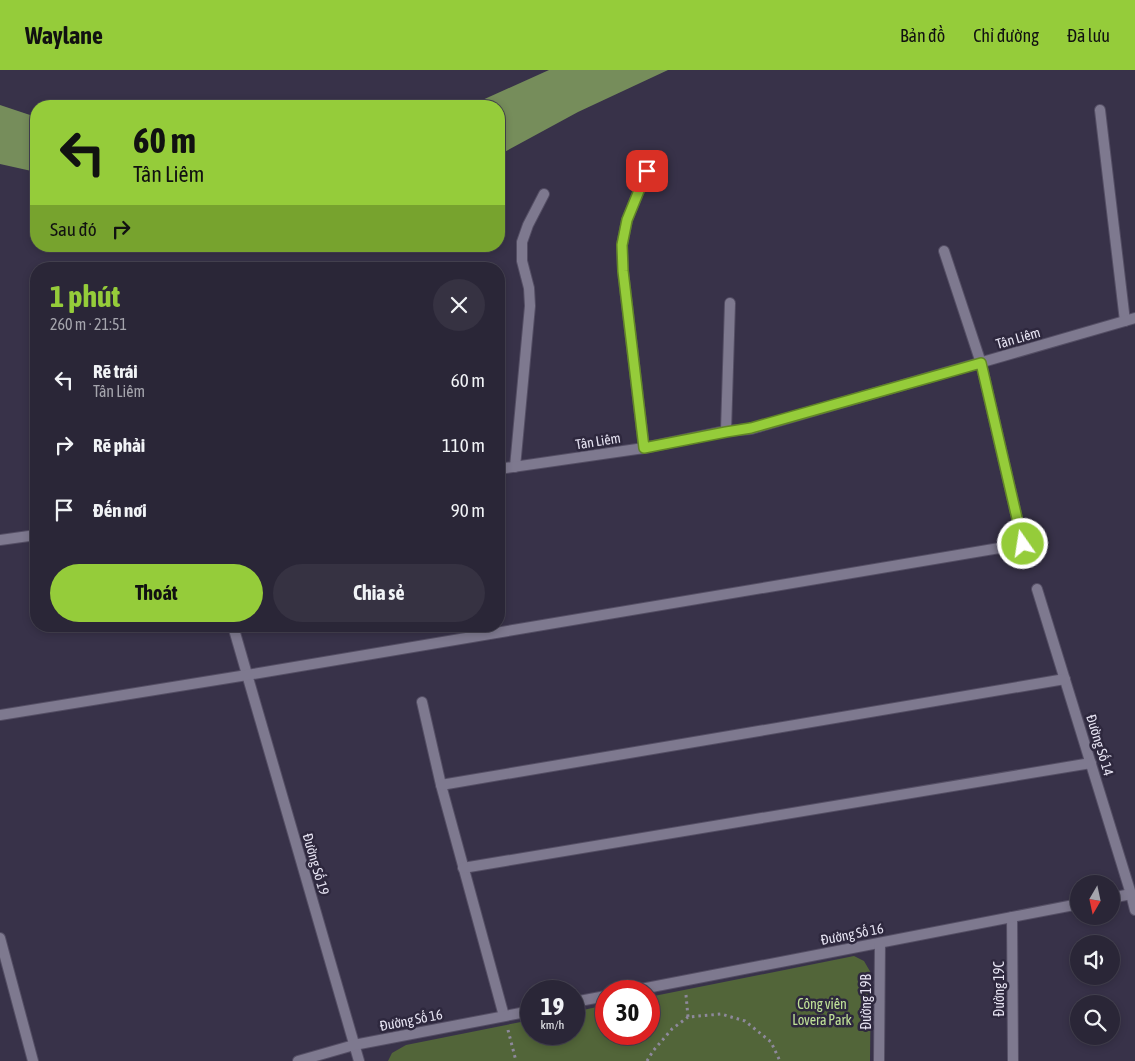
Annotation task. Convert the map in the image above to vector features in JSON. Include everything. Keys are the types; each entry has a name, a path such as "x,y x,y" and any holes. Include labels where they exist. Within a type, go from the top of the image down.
{"street":[{"path":"1100,110 1130,320"},
{"path":"644,448 623,271 622,245 627,220 647,171"},
{"path":"515,467 530,306 529,288 522,261 522,242 528,225 544,194"},
{"path":"505,631 1023,544 981,363 944,252"},
{"path":"726,432 730,303"},
{"name":"Tân Liêm","path":"505,469 644,448 751,428 1130,320"},
{"path":"0,540 30,536"},
{"name":"Đường Số 14","path":"1037,589 1135,910"},
{"name":"Đường Số 19","path":"235,632 359,1061"},
{"path":"0,715 502,632"},
{"path":"441,785 1064,679"},
{"path":"422,702 441,785 504,1016"},
{"path":"464,868 1091,763"},
{"path":"1120,896 1131,894"},
{"name":"Đường Số 16","path":"660,986 1070,906"},
{"name":"Đường 19C","path":"1012,917 1013,1061"},
{"path":"0,938 4,966 33,1061"},
{"name":"Đường 19B","path":"879,1061 880,943"},
{"name":"Đường Số 16","path":"298,1061 354,1045 520,1012"}],"path":[{"path":"684,981 688,1017"},
{"path":"647,1061 672,1029 688,1017 721,1014 745,1021 771,1042 780,1061"},
{"path":"504,1016 516,1061"}],"green space":[{"name":"Công viên Lovera Park","path":"854,956 864,961 871,973 870,1061 388,1061 392,1053 406,1045 520,1022 520,1045 585,1045 585,1010 595,1007 595,1045 660,1045 660,995"}],"shaded area":[{"path":"549,70 668,70 578,112 505,152 505,100 482,100"},
{"path":"0,105 30,115 30,171 0,164"}],"route":[{"path":"647,171 627,220 622,245 623,271 644,448 751,428 981,363 1023,544"}]}
